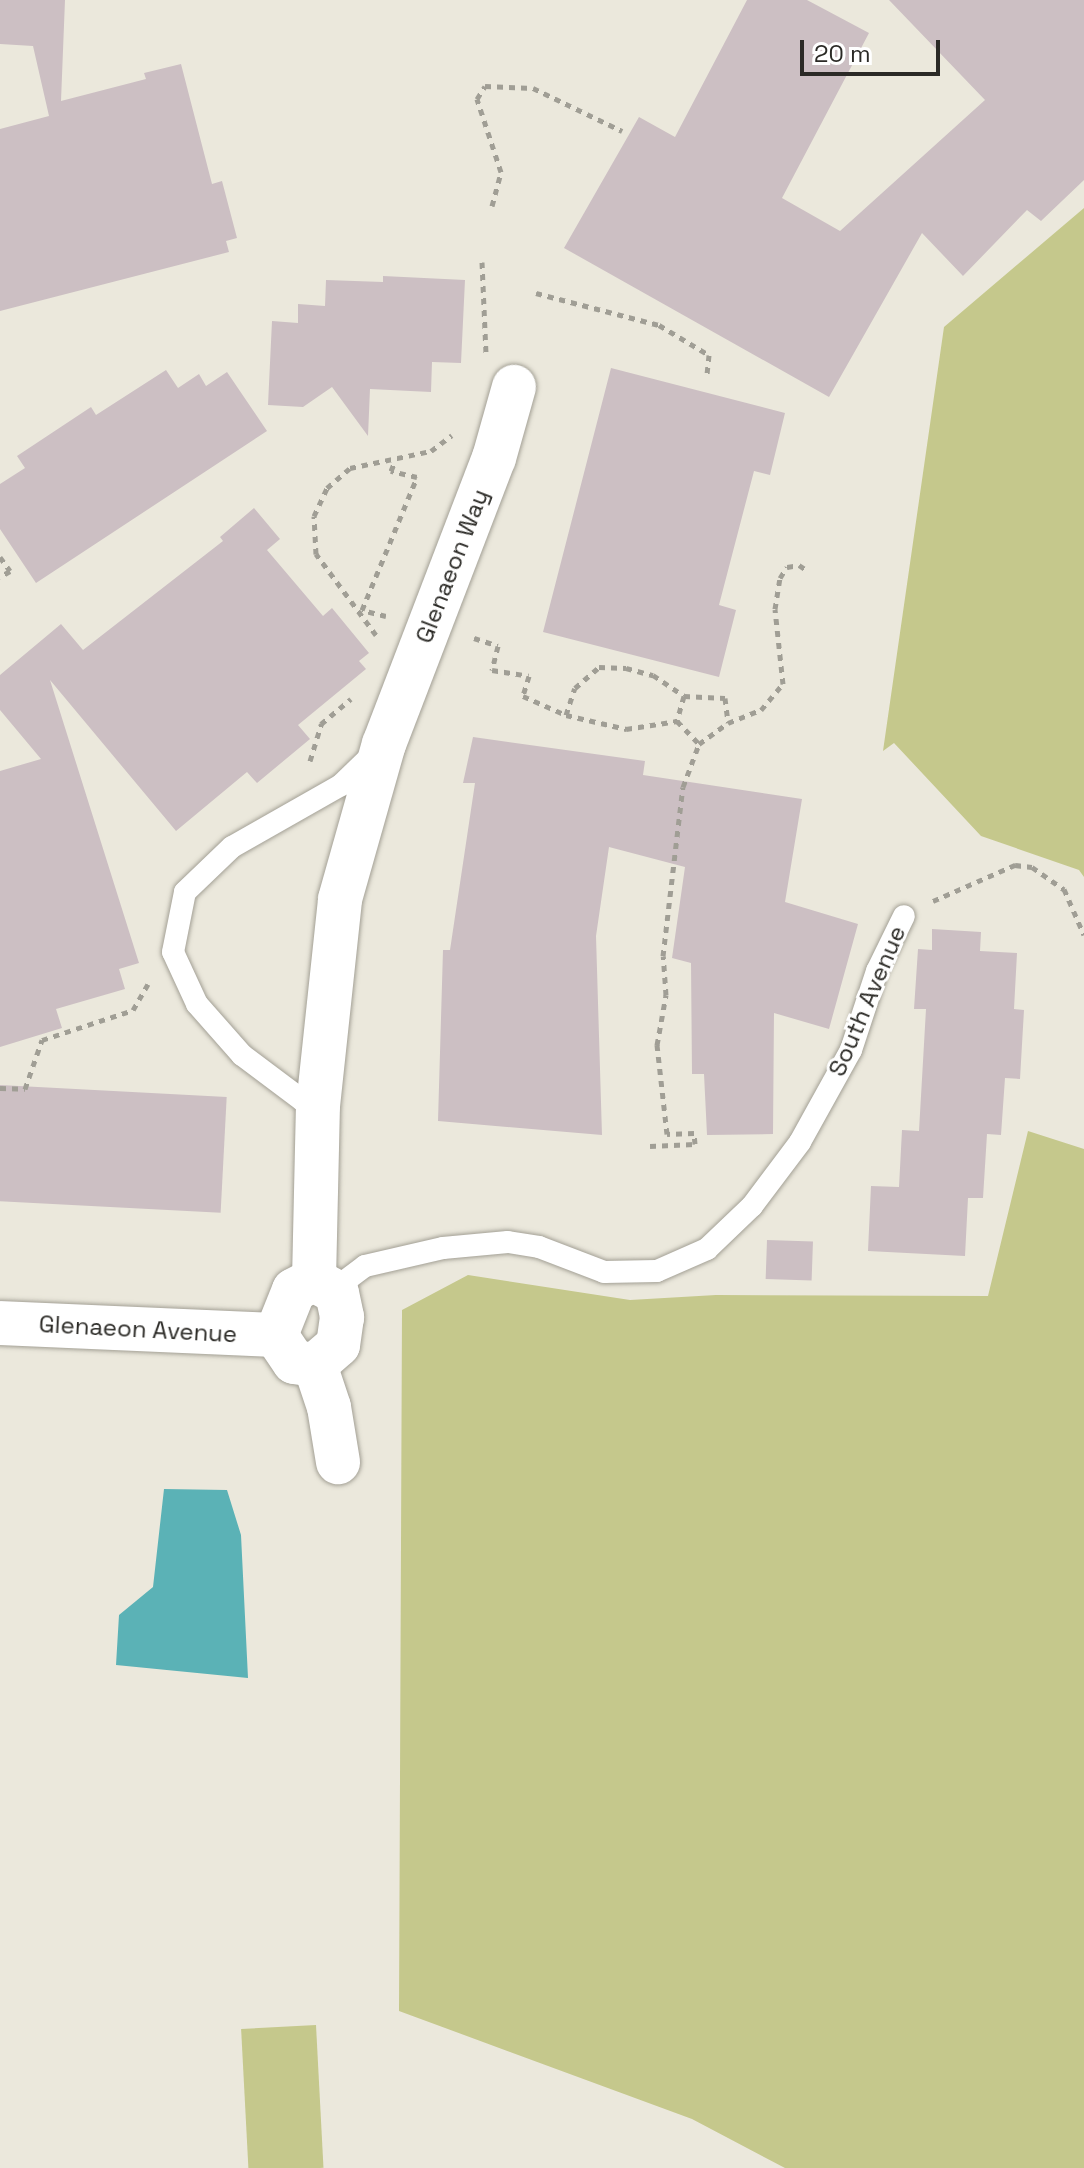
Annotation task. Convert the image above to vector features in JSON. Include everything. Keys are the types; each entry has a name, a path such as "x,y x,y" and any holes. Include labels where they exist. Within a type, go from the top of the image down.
{"street":[{"name":"Glenaeon Way","path":"323,1285 318,1106 340,899 384,744 494,458 500,375"},
{"path":"323,1285 342,1317 341,1335 333,1352 315,1365 294,1362 276,1335 294,1290 323,1285"},
{"name":"Glenaeon Avenue","path":"0,1323 276,1335"},
{"path":"315,1365 329,1407 338,1462"}],"lane":[{"name":"Glenaeon Way","path":"318,1106 302,1100 242,1055 197,1004 173,952 185,892 232,847 341,785 384,744"},
{"name":"South Avenue","path":"323,1285 365,1266 443,1248 508,1242 539,1247 604,1272 657,1271 707,1249 752,1206 800,1142 851,1050 877,971 904,916"}],"path":[{"path":"492,206 501,172 477,99 485,86 533,88 622,131"},
{"path":"482,262 500,375"},
{"path":"536,293 659,325 709,355 707,374"},
{"path":"377,645 362,610 316,554 314,516 327,488 350,468 431,451 456,433"},
{"path":"362,610 417,477 391,471 395,461"},
{"path":"0,557 10,571 0,577"},
{"path":"650,1146 695,1144 694,1133 667,1134 657,1045 666,995 663,956 668,886 683,787 699,744 728,723 761,710 783,684 775,609 780,578 787,567 808,571"},
{"path":"362,610 390,617 392,625"},
{"path":"469,636 498,646 492,670 529,676 523,696 566,715 626,729 677,721"},
{"path":"566,715 575,688 599,667 653,675 684,696 725,698 728,723"},
{"path":"305,776 321,724 363,691"},
{"path":"677,721 684,696"},
{"path":"677,721 699,744"},
{"path":"904,916 1015,865 1032,867 1064,889 1084,935"},
{"path":"0,1088 25,1089 42,1040 133,1010 146,995 151,971"}],"green space":[{"path":"1084,208 1084,877 1079,870 981,836 894,743 883,751 944,327"},
{"path":"1028,1131 1084,1149 1084,2168 785,2168 692,2119 399,2011 402,1310 468,1275 630,1300 716,1295 988,1296"},
{"path":"316,2025 323,2168 248,2168 241,2029"}],"water":[{"path":"164,1489 227,1490 241,1535 248,1678 116,1665 119,1615 153,1587"}],"building":[{"path":"0,0 65,0 61,101 146,79 144,73 181,64 212,184 222,181 237,238 226,241 229,252 0,311 0,129 49,116 33,46 0,44"},
{"path":"747,0 807,0 869,33 782,198 840,231 985,100 889,0 1084,0 1084,180 1041,221 1027,210 963,276 922,233 829,397 564,248 639,117 675,137"},
{"path":"383,276 465,280 461,363 432,362 431,392 370,389 368,436 332,387 303,407 268,405 272,321 298,323 298,304 325,306 326,280 383,282"},
{"path":"611,368 785,413 770,475 754,471 719,605 736,610 719,677 543,632"},
{"path":"166,370 178,388 199,374 206,386 227,372 267,431 36,583 0,529 0,484 25,468 17,456 91,407 96,415"},
{"path":"254,508 280,539 267,550 323,616 332,608 369,653 359,661 366,669 298,725 310,739 257,783 247,772 176,831 50,680 139,963 119,969 125,989 56,1009 62,1028 0,1047 0,771 41,759 0,710 0,675 61,624 83,650 223,541 220,537"},
{"path":"473,737 645,761 643,775 802,799 785,902 858,924 829,1029 774,1013 773,1134 707,1135 704,1074 692,1074 691,963 672,958 685,867 609,847 596,936 602,1135 438,1121 443,950 450,950 475,783 463,783"},
{"path":"932,929 981,932 980,951 1017,953 1014,1009 1024,1010 1020,1079 1005,1078 1001,1135 987,1134 983,1198 968,1198 965,1256 868,1251 871,1186 899,1187 902,1130 919,1131 926,1009 914,1009 918,949 932,950"},
{"path":"0,1085 227,1097 221,1213 0,1201"},
{"path":"767,1240 813,1242 812,1281 766,1279"}]}
